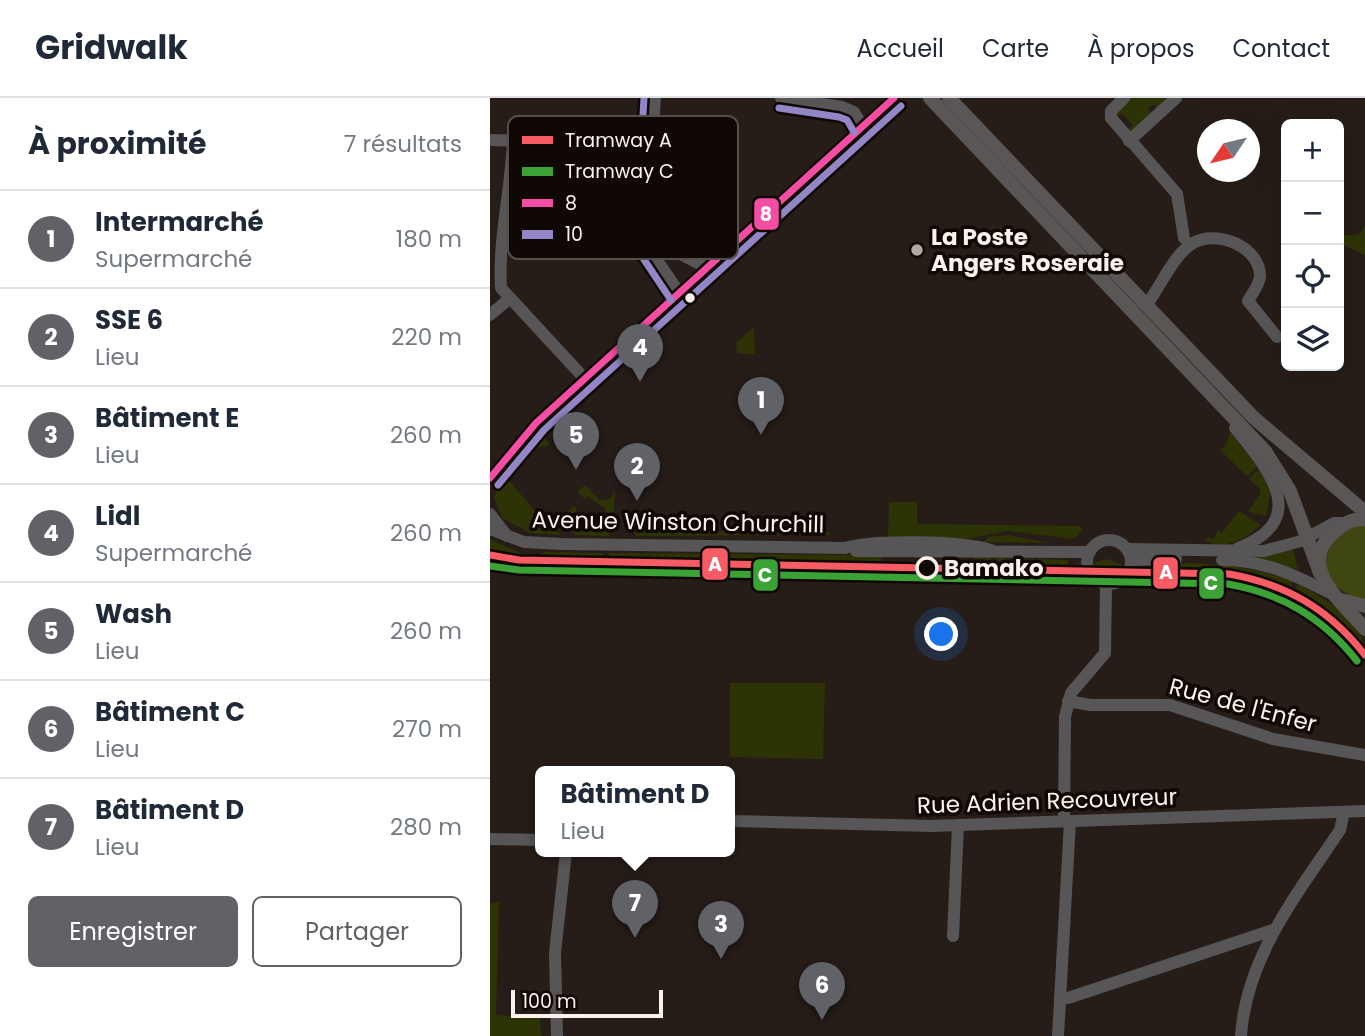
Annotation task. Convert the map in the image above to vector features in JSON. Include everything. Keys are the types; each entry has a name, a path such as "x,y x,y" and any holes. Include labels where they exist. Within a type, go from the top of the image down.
{"main road":[{"path":"930,98 1278,468 1309,537 1320,573 1335,596 1365,629"},
{"path":"949,98 1254,418 1365,512"},
{"name":"Avenue Winston Churchill","path":"1343,523 1365,519"},
{"path":"1320,573 1325,545 1343,523"},
{"name":"Avenue Winston Churchill","path":"1335,596 1365,606"}],"street":[{"path":"654,116 656,98"},
{"path":"781,98 851,110 863,127"},
{"path":"738,240 894,98"},
{"path":"1124,98 1111,111 1111,118 1177,194 1184,238"},
{"path":"1129,141 1176,98"},
{"path":"490,141 508,141"},
{"path":"508,196 504,210 500,285 509,299 585,379"},
{"path":"1147,304 1190,245 1207,238 1229,239 1245,250 1257,266 1259,280 1248,302 1277,337"},
{"path":"657,259 680,294"},
{"path":"690,259 707,268"},
{"path":"490,478 536,423 717,259"},
{"path":"490,316 509,299"},
{"name":"Avenue Winston Churchill","path":"1225,409 1274,479 1280,497 1271,523 1264,532 1251,542 1228,552"},
{"name":"Avenue Winston Churchill","path":"490,514 509,539"},
{"name":"Avenue Winston Churchill","path":"1129,554 1264,551 1309,537 1335,523 1343,523"},
{"name":"Avenue Winston Churchill","path":"490,529 509,539 606,546 845,548 876,543 976,545 992,550 1090,552 1097,544 1108,540 1119,542 1129,554 1251,560 1276,567 1335,596"},
{"path":"1090,552 1089,571 1096,579 1106,583 1125,577 1129,554"},
{"path":"1058,1036 1067,821 1065,717 1068,701 1076,686 1105,653 1106,583"},
{"name":"Rue de l'Enfer","path":"1068,701 1090,705 1170,705 1273,739 1365,755"},
{"name":"Rue Adrien Recouvreur","path":"735,821 828,825 958,825 1365,811"},
{"path":"1241,1036 1245,1004 1273,930 1340,830 1344,812"},
{"path":"953,936 958,825"},
{"path":"490,839 535,840"},
{"path":"557,1036 555,953 565,857"},
{"path":"1060,998 1068,998 1273,930"}],"green space":[{"path":"1129,98 1165,98 1168,101 1158,110 1154,104 1148,109 1152,115 1131,132 1127,131 1133,125 1122,113 1116,118 1117,110"},
{"path":"1365,224 1365,255 1344,245 1344,236 1360,234"},
{"path":"754,327 755,355 737,353 736,343"},
{"path":"566,408 568,423 562,417 542,434 550,445 536,447 513,466 540,432"},
{"path":"1230,432 1257,467 1247,476 1220,450 1226,445"},
{"path":"1259,469 1271,489 1266,516 1248,512 1260,495 1260,489 1249,479"},
{"path":"502,478 507,478 541,518 562,535 530,533 502,518 494,497"},
{"path":"585,485 600,500 610,499 615,491 614,515 605,512 606,509 577,492"},
{"path":"889,502 917,502 917,524 1080,526 1082,529 1074,539 1007,531 967,539 888,537"},
{"path":"574,506 577,510 573,516 597,528 602,521 609,526 609,536 575,535 561,517"},
{"path":"1239,511 1260,525 1249,535 1227,544 1219,545 1205,540 1208,537 1214,539 1218,530 1222,533"},
{"path":"1365,524 1365,599 1348,594 1336,586 1326,563 1329,550 1336,539 1348,530"},
{"path":"635,531 808,531 828,532 831,535 635,536"},
{"path":"1008,535 1049,543 983,542 989,537"},
{"path":"490,539 525,555 530,564 490,564"},
{"path":"1293,548 1298,570 1251,557"},
{"path":"545,552 603,553 603,565 538,564 540,555"},
{"path":"609,553 862,555 865,559 865,556 881,556 881,569 608,565"},
{"path":"973,557 993,558 994,562 996,558 1068,560 1068,573 972,571"},
{"path":"1107,559 1122,564 1112,577 1101,576 1094,563"},
{"path":"1149,562 1239,567 1293,581 1288,592 1240,577 1149,574"},
{"path":"1298,584 1331,603 1351,621 1363,642 1365,654 1362,655 1323,613 1292,594"},
{"path":"730,683 825,683 823,759 730,757"},
{"path":"499,902 496,1015 540,1018 541,1036 490,1036 490,903"}],"tram line":[{"name":"A","path":"490,555 519,560 1229,574 1269,584 1305,601 1337,624 1365,655"},
{"name":"C","path":"490,566 519,570 1228,584 1267,594 1300,610 1330,632 1357,661"}],"transit line":[{"name":"10","path":"643,116 644,98"},
{"name":"8","path":"738,240 894,98"},
{"name":"10","path":"738,254 901,106"},
{"name":"10","path":"779,108 839,117 847,120 854,132"},
{"name":"10","path":"644,259 671,300"},
{"name":"8","path":"490,478 536,423 717,259"},
{"name":"10","path":"498,485 544,430 732,259"}],"place":[{"name":"La Poste Angers Roseraie","path":"917,250"},
{"name":"Lidl","path":"640,382"},
{"name":"Intermarché","path":"761,435"},
{"name":"Wash","path":"576,470"},
{"name":"SSE 6","path":"637,501"},
{"name":"Bamako","path":"927,568"},
{"name":"Bâtiment D","path":"635,938"},
{"name":"Bâtiment E","path":"721,959"},
{"name":"Bâtiment C","path":"822,1020"}]}
